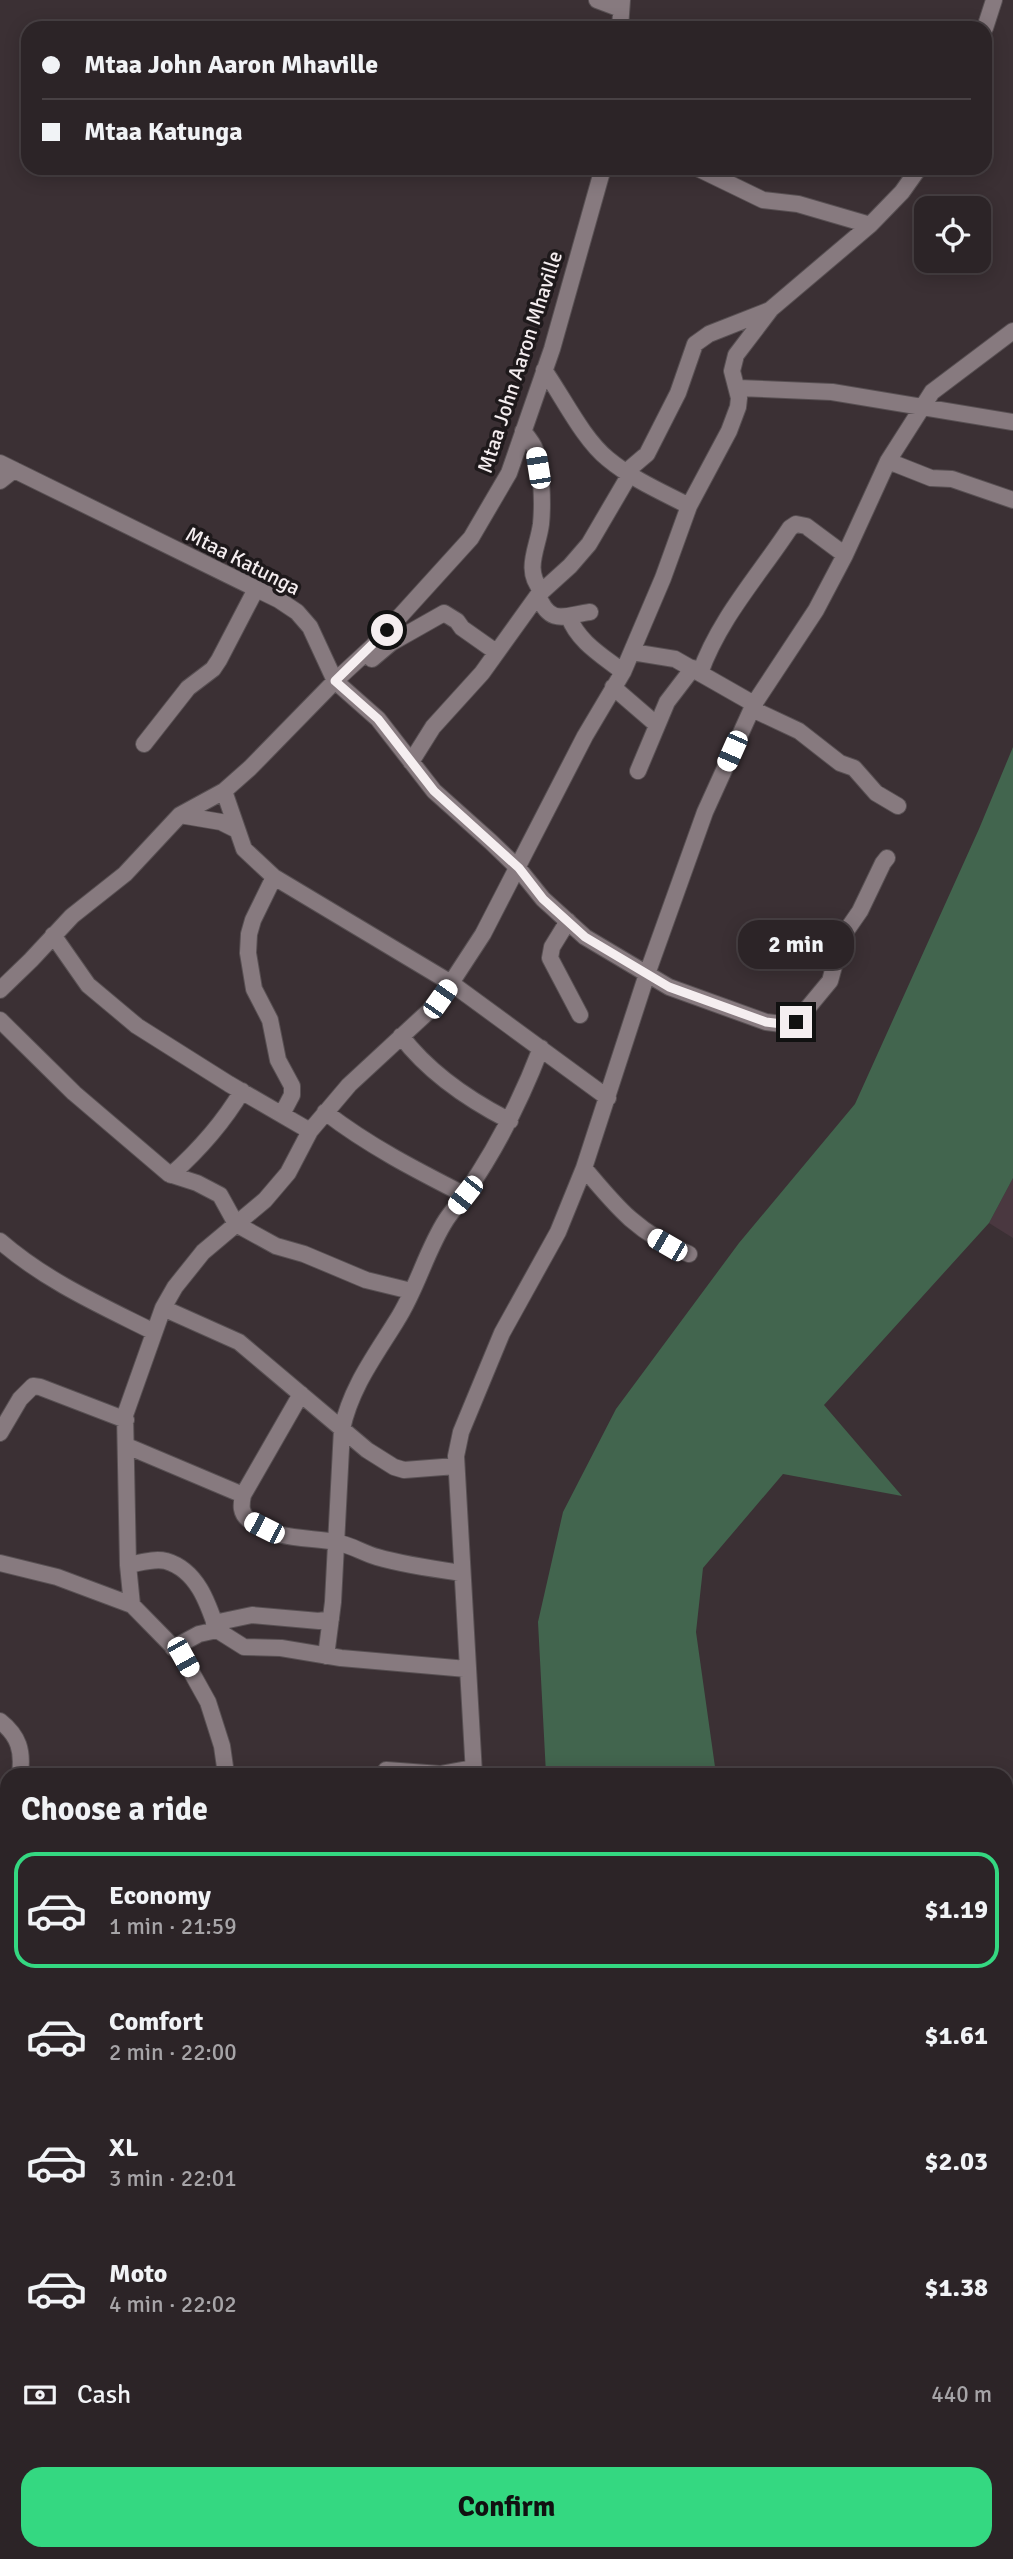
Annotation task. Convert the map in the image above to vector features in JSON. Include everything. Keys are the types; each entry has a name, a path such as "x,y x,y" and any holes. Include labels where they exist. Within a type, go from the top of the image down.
{"street":[{"path":"597,0 622,4"},
{"path":"987,21 994,0"},
{"name":"Mtaa John Aaron Mhaville","path":"0,990 72,916 125,874 180,815 224,790 338,684 471,538 509,473 544,370 601,175"},
{"path":"711,175 763,200 798,204 870,225"},
{"path":"132,1605 128,1564 128,1404 163,1308 174,1287 204,1252 265,1200 289,1173 310,1131 325,1112 362,1072 440,999 484,934 585,736 623,672 663,578 689,506 729,431 738,407 732,370 736,355 770,310 870,225 902,192 914,175"},
{"path":"411,762 433,727 482,673 540,593 570,566 589,544 628,473 648,454 678,393 695,344 709,334 770,310"},
{"path":"474,1768 456,1466 461,1432 497,1343 558,1232 584,1168 646,974 705,812 753,706 816,610 845,555 888,461 932,392 1013,331"},
{"path":"544,370 589,438 607,458 628,473 689,506"},
{"path":"737,388 832,391 1013,422"},
{"path":"523,431 535,448 541,488 541,523 531,564 544,606 557,617 590,612"},
{"path":"888,461 931,478 952,479 1013,500"},
{"path":"0,481 7,466"},
{"name":"Mtaa Katunga","path":"7,466 256,589 297,612 310,627 338,684 378,719 434,791 519,868 543,899 585,937 669,987 766,1022 790,1025 796,1022 830,981 842,937 860,911 887,858"},
{"path":"638,771 667,702 696,670 790,528 800,524 845,555"},
{"path":"823,539 856,531"},
{"path":"144,744 188,688 219,660 256,589"},
{"path":"338,684 391,643 444,613 496,652"},
{"path":"569,617 574,630 623,672"},
{"path":"632,652 675,659 696,670 799,731 840,763 859,771 876,793 898,806"},
{"path":"613,687 657,725"},
{"path":"224,790 244,849 274,877 451,983 608,1098"},
{"path":"180,815 221,822 235,828"},
{"path":"274,877 253,920 248,953 254,989 271,1020 278,1060 292,1086 292,1095 282,1114"},
{"path":"568,921 552,947 550,958 580,1015"},
{"path":"53,935 88,985 137,1026 310,1131"},
{"path":"0,1020 74,1093 171,1175 197,1183 220,1195 236,1224 276,1246 304,1254 366,1280 411,1291"},
{"path":"401,1036 412,1051 445,1080 510,1121"},
{"path":"326,1656 331,1619 342,1429 346,1409 373,1355 398,1319 434,1241 510,1121 541,1048"},
{"path":"171,1175 205,1143 242,1091"},
{"path":"325,1112 390,1157 465,1195"},
{"path":"584,1168 638,1228 667,1245 690,1254"},
{"path":"0,1241 22,1260 54,1281 154,1332"},
{"path":"163,1308 239,1342 379,1459 394,1467 411,1469 456,1466"},
{"path":"0,1433 20,1399 33,1386 126,1420"},
{"path":"301,1394 243,1495 243,1514 264,1528 302,1539 336,1542 376,1557 462,1573"},
{"path":"127,1446 243,1495"},
{"path":"128,1564 165,1561 182,1569 206,1598 216,1626 244,1647 281,1648 326,1656 467,1669"},
{"path":"0,1563 57,1577 132,1605 183,1657 208,1702 222,1746 225,1768"},
{"path":"173,1648 216,1626 252,1615 319,1621 331,1619"},
{"path":"0,1721 16,1737 21,1751 20,1768"}],"shaded area":[{"path":"1013,1178 1013,1238 989,1223"}],"green space":[{"path":"1013,747 1013,1178 989,1223 824,1405 902,1496 783,1474 703,1568 696,1632 715,1768 546,1768 538,1622 563,1512 616,1409 739,1243 855,1104"}],"route":[{"path":"387,630 335,681 378,719 434,791 519,868 543,899 585,937 669,987 766,1022 790,1025 796,1022"}]}
